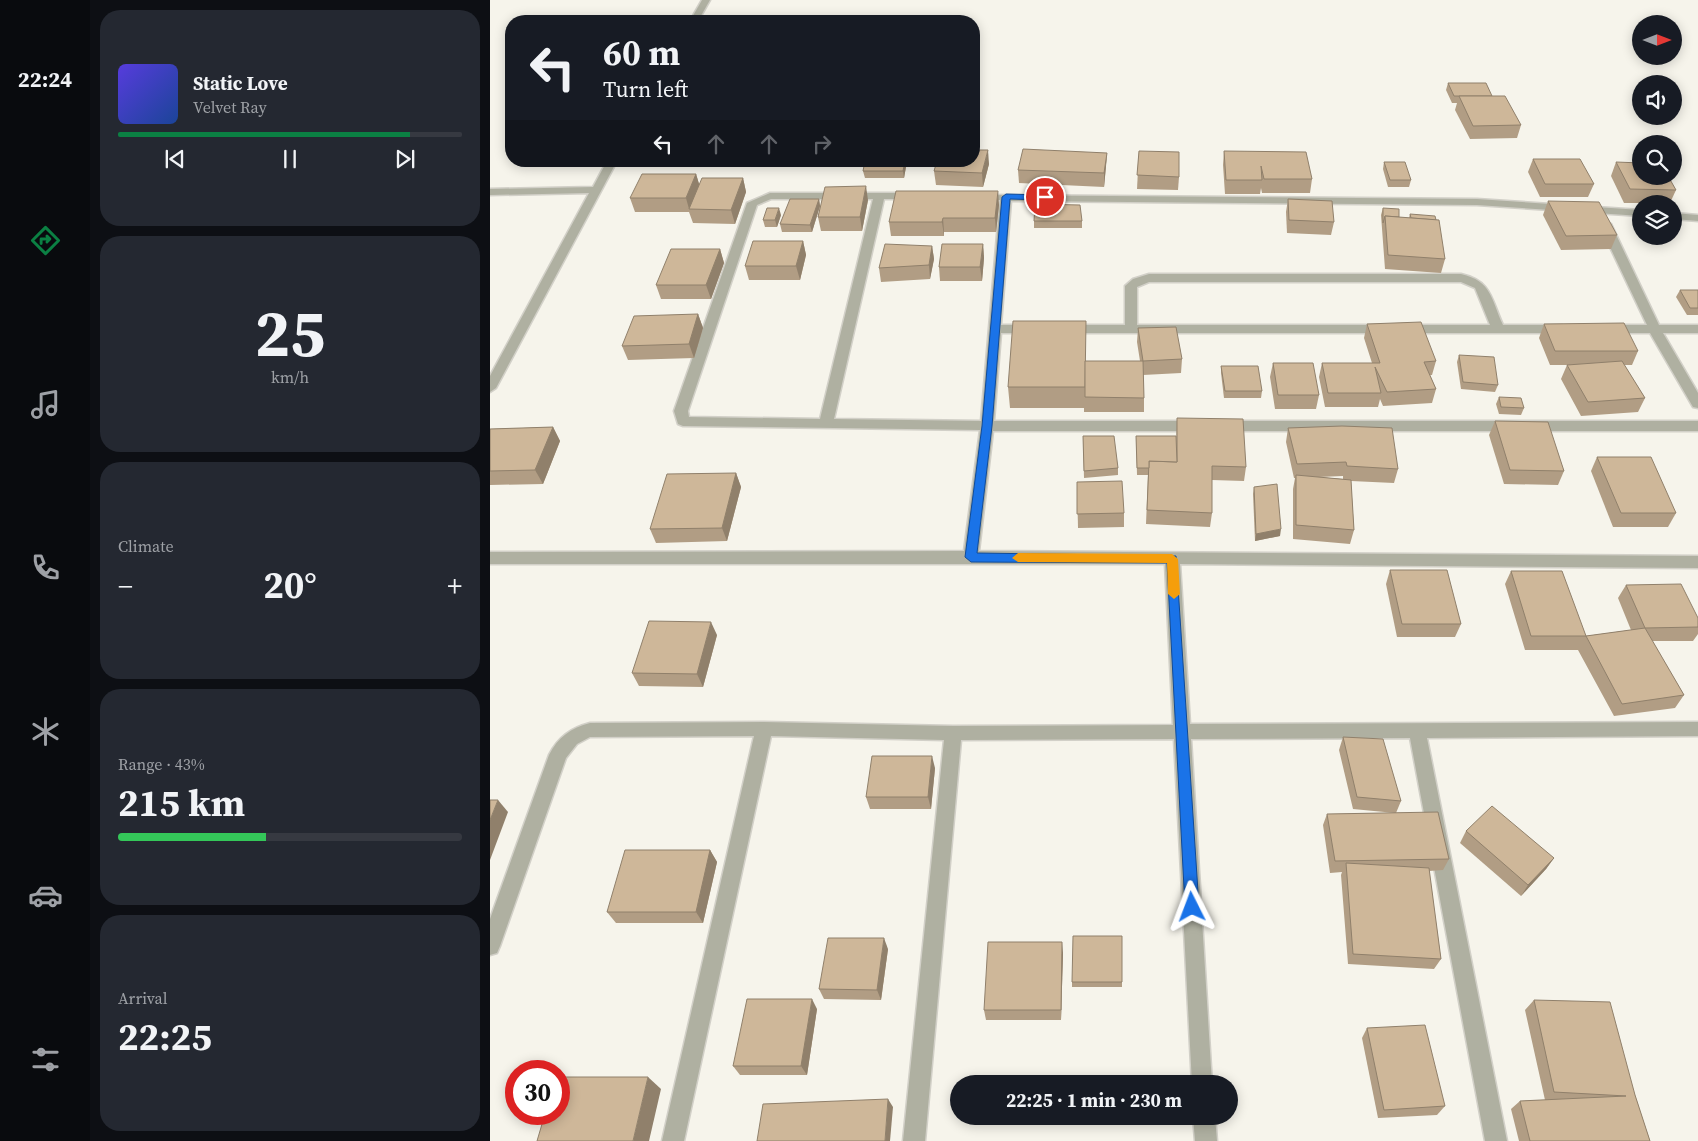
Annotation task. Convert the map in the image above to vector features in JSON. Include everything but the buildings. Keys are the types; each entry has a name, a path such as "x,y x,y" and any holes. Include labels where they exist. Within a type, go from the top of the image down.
{"street":[{"path":"697,15 706,0"},
{"path":"490,388 609,167"},
{"path":"490,192 596,190"},
{"path":"928,196 770,196 752,203 680,415 683,421 688,423 987,426 1698,426"},
{"path":"826,423 879,196"},
{"path":"967,197 1435,201 1632,212"},
{"path":"971,557 987,426 1006,197"},
{"path":"1598,209 1655,330 1698,404"},
{"path":"1682,217 1698,218"},
{"path":"1131,329 1131,286 1137,281 1149,278 1461,278 1471,280 1480,286 1498,329"},
{"path":"996,329 1576,329"},
{"path":"1596,330 1698,330"},
{"path":"490,558 971,557 1698,562"},
{"path":"1172,559 1201,1075"},
{"path":"673,1141 764,729"},
{"path":"490,946 558,755 566,742 577,734 590,730 764,729 953,733 1182,730 1698,729"},
{"path":"1417,729 1496,1141"},
{"path":"914,1141 953,733"},
{"path":"1205,1125 1206,1141"}],"slow traffic":[{"path":"1018,558 1172,559 1174,594"}],"route":[{"path":"1045,197 1006,197 987,426 971,557 1172,559 1192,907"}]}
